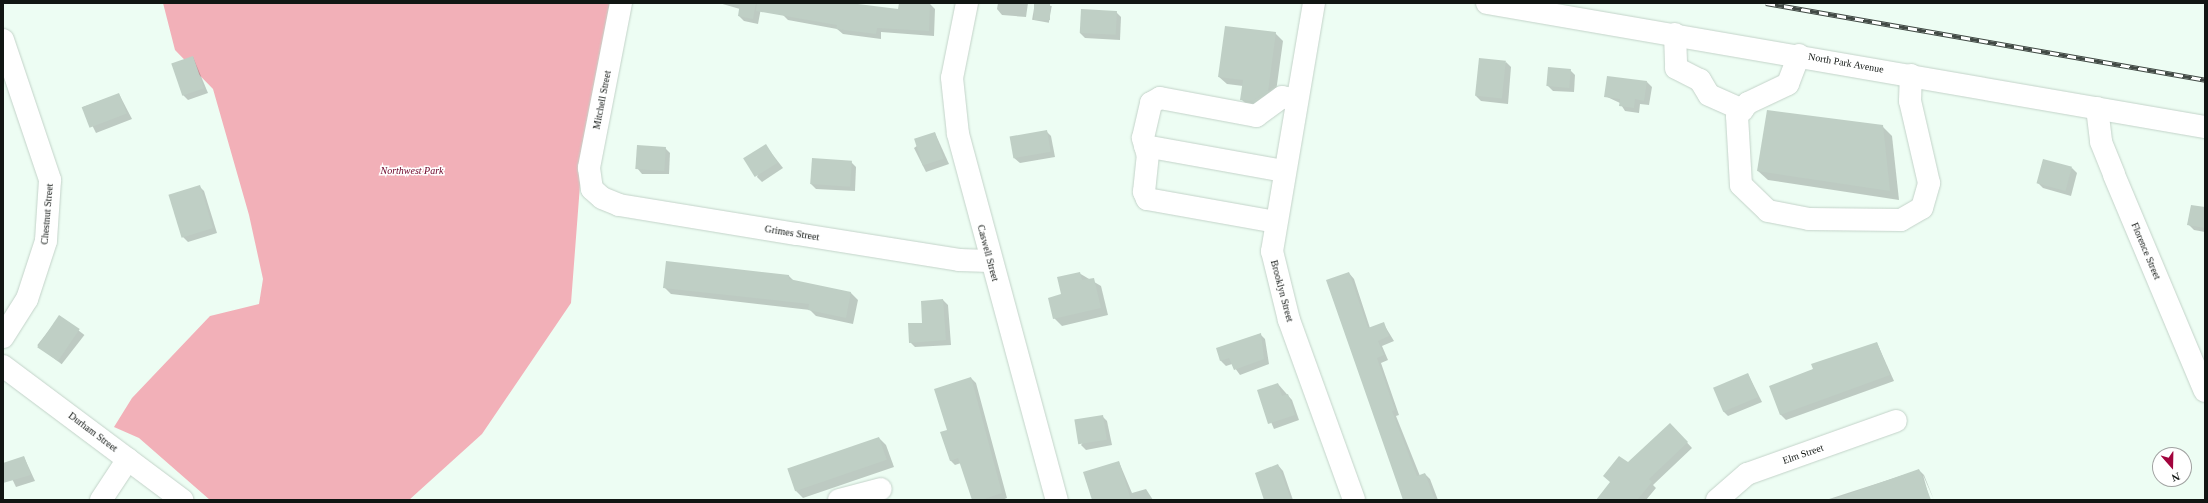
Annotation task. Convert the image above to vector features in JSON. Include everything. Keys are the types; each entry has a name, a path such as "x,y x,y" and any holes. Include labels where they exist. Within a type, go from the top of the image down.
{"street":[{"name":"Mitchell Street","path":"598,194 589,182 589,168 622,3"},
{"name":"Caswell Street","path":"966,3 952,78 954,111 990,260 1057,500"},
{"name":"Brooklyn Street","path":"1314,3 1276,222 1274,268 1289,320 1354,500"},
{"name":"North Park Avenue","path":"1487,3 1799,55 2205,127"},
{"path":"1675,34 1676,68 1700,80 1709,95 1743,110"},
{"name":"Chestnut Street","path":"3,40 50,180 43,254 27,299 3,337"},
{"path":"1799,55 1788,84 1748,103 1737,116 1741,185 1768,211 1809,220 1901,220 1922,208 1929,184 1910,101 1911,75"},
{"path":"1276,222 1146,199 1144,192 1148,156 1145,146 1151,103 1160,98 1256,116 1282,97 1296,100"},
{"name":"Florence Street","path":"2097,108 2101,142 2205,391"},
{"path":"1145,146 1284,171"},
{"name":"Grimes Street","path":"598,194 619,206 959,260 990,260"},
{"name":"Durham Street","path":"3,366 182,500"},
{"name":"Elm Street","path":"1717,500 1747,474 1896,421"},
{"path":"100,500 128,459"},
{"path":"849,499 881,489"}],"green space":[{"name":"Northwest Park","path":"163,3 617,3 580,185 571,303 482,434 409,500 210,500 139,438 114,427 132,398 210,316 259,304 263,279 249,215 213,89 175,50"}],"building":[{"path":"740,3 756,3 753,19 738,16"},
{"path":"757,3 850,3 898,9 899,3 930,3 929,31 877,28 876,34 836,29 837,25 756,11"},
{"path":"1034,3 1050,3 1050,20 1034,20"},
{"path":"1081,9 1117,11 1116,35 1080,33"},
{"path":"1225,26 1276,32 1268,92 1255,102 1240,100 1243,80 1218,77"},
{"path":"193,56 204,88 182,96 171,63"},
{"path":"1479,58 1506,61 1502,99 1475,96"},
{"path":"1548,67 1571,69 1569,88 1546,86"},
{"path":"1607,76 1647,81 1644,101 1635,99 1634,108 1619,106 1620,99 1604,97"},
{"path":"119,93 127,114 90,128 82,107"},
{"path":"1767,110 1883,125 1890,191 1757,171"},
{"path":"1047,130 1051,152 1013,158 1010,137"},
{"path":"935,132 944,159 923,165 914,139"},
{"path":"766,144 778,163 755,177 743,158"},
{"path":"637,145 666,147 664,171 635,169"},
{"path":"812,158 852,161 850,187 810,184"},
{"path":"2043,159 2072,167 2066,191 2037,183"},
{"path":"200,185 213,228 182,238 168,195"},
{"path":"2191,205 2205,207 2205,228 2187,225"},
{"path":"666,261 789,275 789,279 851,292 846,318 808,310 809,304 663,288"},
{"path":"1080,272 1082,280 1094,278 1101,308 1053,319 1048,298 1061,294 1057,277"},
{"path":"1349,272 1368,328 1384,322 1389,336 1378,341 1384,355 1377,358 1395,410 1392,411 1417,476 1425,473 1435,500 1403,500 1326,280"},
{"path":"943,299 946,340 909,343 908,323 922,323 921,301"},
{"path":"59,315 80,329 58,361 37,347"},
{"path":"1261,333 1264,359 1234,370 1229,358 1220,361 1216,348"},
{"path":"1877,342 1890,375 1780,415 1769,386 1813,369 1811,364"},
{"path":"1748,373 1758,397 1723,412 1713,388"},
{"path":"971,377 1002,493 981,500 972,500 958,458 950,461 940,432 947,430 934,389"},
{"path":"1278,383 1282,396 1288,394 1295,415 1268,424 1257,390"},
{"path":"1103,415 1107,440 1078,444 1074,420"},
{"path":"1670,423 1688,442 1649,479 1652,482 1637,500 1596,500 1610,482 1603,476 1619,456 1628,462"},
{"path":"879,437 887,460 795,491 787,469"},
{"path":"24,456 31,475 3,483 3,463"},
{"path":"1119,461 1131,500 1092,500 1083,472"},
{"path":"1278,464 1291,500 1264,500 1255,473"},
{"path":"1919,469 1931,500 1838,500 1837,498"}],"railway":[{"path":"1766,3 2205,80"}]}
